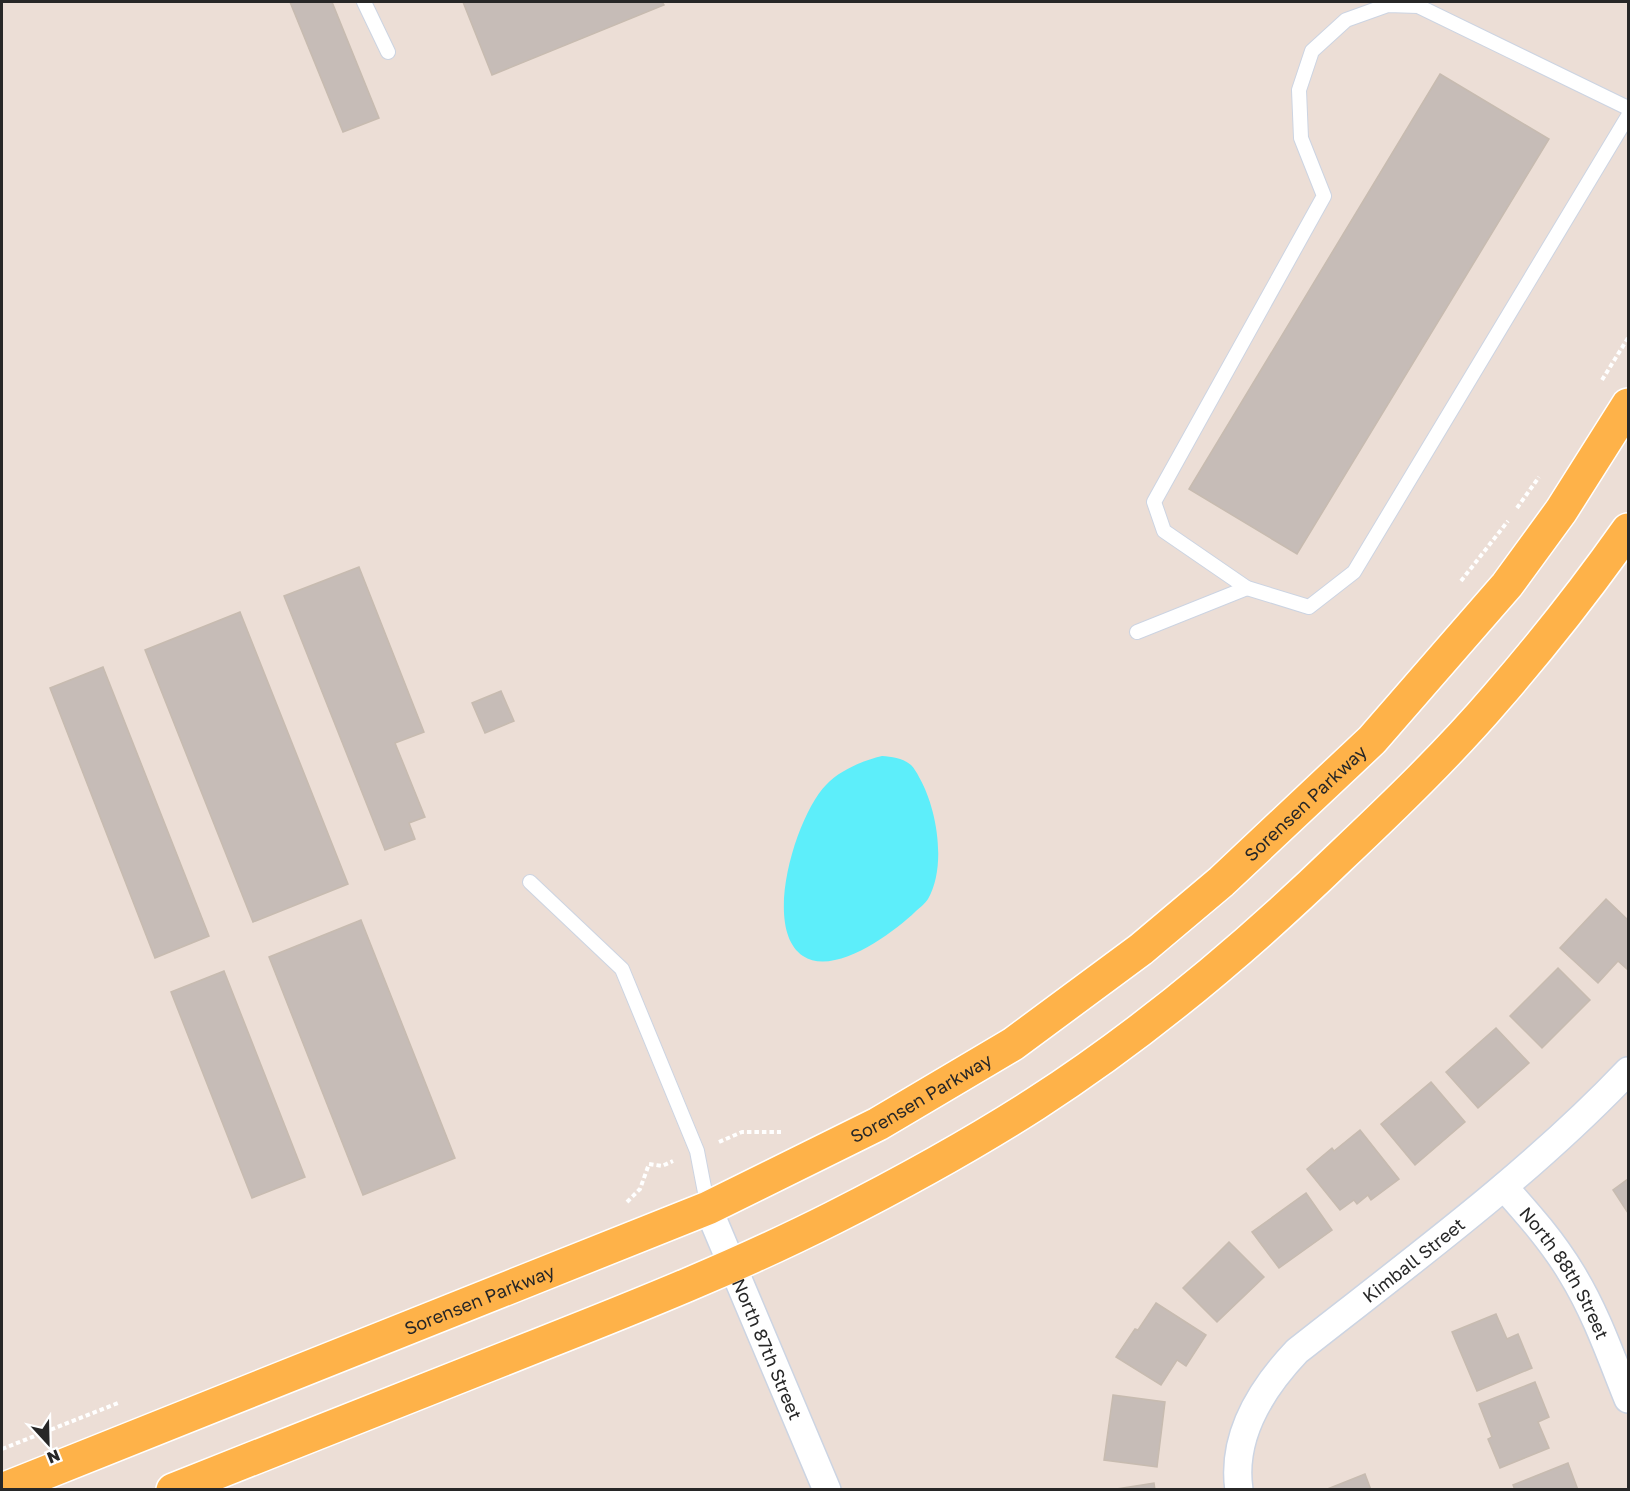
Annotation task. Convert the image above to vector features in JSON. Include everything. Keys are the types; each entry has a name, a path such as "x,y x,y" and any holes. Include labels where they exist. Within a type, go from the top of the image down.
{"main road":[{"name":"Sorensen Parkway","path":"2,1490 708,1208 878,1124 1013,1044 1140,950 1222,881 1372,740 1507,585 1561,511 1629,405"},
{"path":"173,1490 578,1330 733,1265 843,1212 948,1156 1035,1104 1125,1041 1218,969 1290,906 1420,780 1508,684 1579,598 1629,530"}],"street":[{"name":"Kimball Street","path":"1237,1480 1246,1421 1277,1371 1290,1358 1504,1187 1574,1126 1629,1071"},
{"name":"North 88th Street","path":"1504,1187 1538,1224 1573,1274 1599,1326 1629,1399"},
{"name":"North 87th Street","path":"708,1208 827,1490"}],"lane":[{"path":"364,2 388,52"},
{"path":"1629,108 1418,6 1388,5 1346,20 1312,51 1299,90 1301,138 1324,196 1154,502 1164,531 1247,588 1309,607 1354,572 1629,116"},
{"path":"1137,632 1247,588"},
{"path":"530,882 622,969 697,1151 708,1208"}],"path":[{"path":"1598,386 1629,338"},
{"path":"1457,587 1544,470"},
{"path":"620,1209 640,1189 649,1164 663,1166 742,1132 790,1132"},
{"path":"2,1449 123,1401"}],"water":[{"path":"882,756 901,759 911,765 931,804 938,854 934,886 924,904 878,941 846,957 830,961 816,961 803,956 791,942 785,922 784,897 795,844 804,820 826,785 852,767"}],"building":[{"path":"290,2 332,2 379,118 343,132"},
{"path":"463,2 662,2 664,5 492,75"},
{"path":"1440,74 1549,139 1297,554 1189,489"},
{"path":"359,567 424,732 395,743 425,817 409,823 415,839 385,850 284,596"},
{"path":"240,612 348,884 253,922 145,650"},
{"path":"103,667 209,936 155,958 50,688"},
{"path":"501,691 514,721 485,733 472,703"},
{"path":"1606,899 1628,920 1628,967 1627,969 1618,961 1598,983 1560,948"},
{"path":"361,920 455,1158 363,1195 269,957"},
{"path":"1558,968 1590,1000 1542,1048 1510,1016"},
{"path":"224,971 305,1177 252,1198 171,992"},
{"path":"1496,1028 1529,1063 1478,1108 1446,1072"},
{"path":"1431,1082 1465,1122 1415,1165 1381,1124"},
{"path":"1360,1130 1399,1179 1371,1200 1368,1195 1357,1204 1354,1200 1340,1210 1307,1169 1332,1148 1334,1151"},
{"path":"1628,1179 1628,1213 1613,1190"},
{"path":"1306,1193 1332,1230 1279,1268 1252,1232"},
{"path":"1229,1242 1264,1277 1217,1322 1183,1288"},
{"path":"1156,1303 1206,1335 1186,1366 1177,1360 1161,1385 1116,1357"},
{"path":"1496,1314 1507,1339 1518,1334 1532,1368 1477,1391 1452,1332"},
{"path":"1535,1382 1549,1417 1538,1422 1549,1448 1500,1468 1488,1439 1492,1437 1479,1404"},
{"path":"1113,1395 1165,1402 1157,1467 1104,1460"},
{"path":"1568,1463 1578,1490 1515,1490 1513,1485"},
{"path":"1365,1474 1371,1490 1325,1490"},
{"path":"1154,1483 1155,1490 1110,1490"}]}
